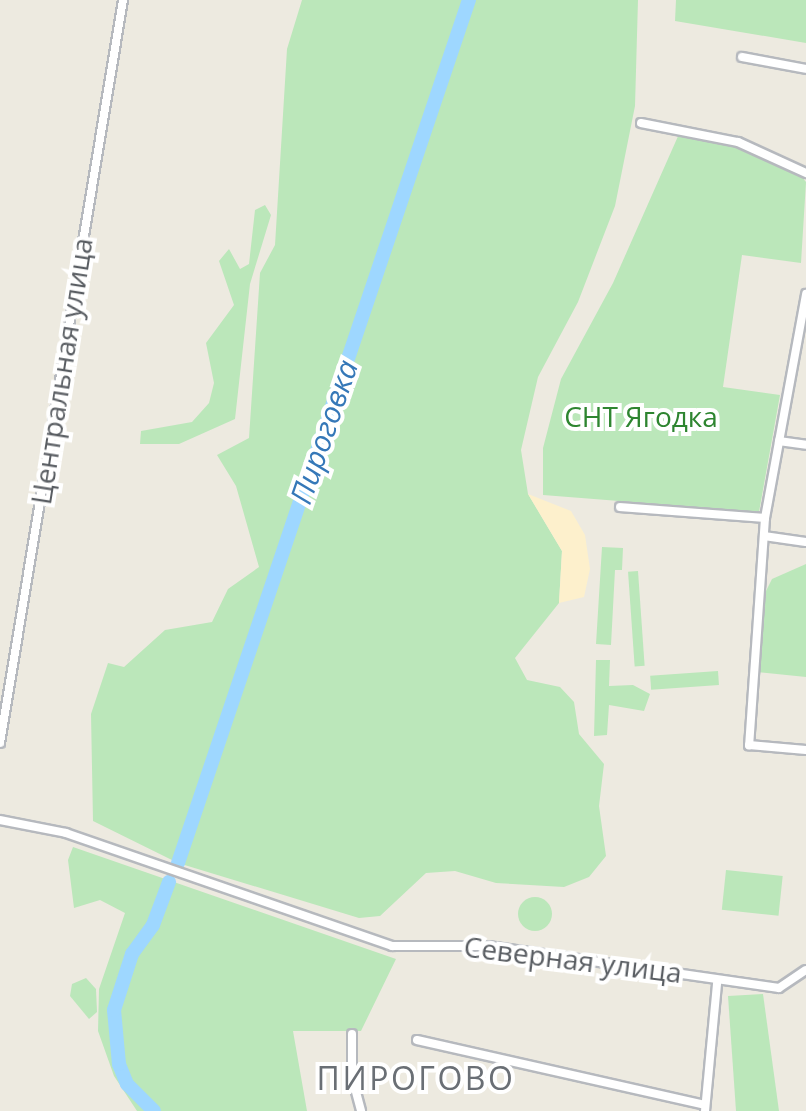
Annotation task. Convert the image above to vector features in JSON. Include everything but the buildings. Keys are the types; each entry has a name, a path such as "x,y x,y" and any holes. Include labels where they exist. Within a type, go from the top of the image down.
{"street":[{"name":"Центральная улица","path":"0,743 123,0"},
{"path":"742,57 806,69"},
{"path":"641,123 738,142 806,173"},
{"path":"806,294 766,518 749,744 806,750"},
{"path":"779,441 806,445"},
{"path":"620,507 766,518"},
{"path":"764,536 806,542"},
{"name":"Северная улица","path":"0,820 66,833 392,946 488,946 689,972 718,983 779,988 806,970"},
{"path":"417,1040 705,1108 718,983"},
{"path":"352,1034 352,1077 362,1111"}],"green space":[{"path":"302,0 638,0 635,106 615,206 578,302 538,377 521,450 528,494 562,551 559,603 515,658 527,680 560,687 574,702 579,734 604,764 599,806 606,856 589,877 564,887 496,883 455,871 426,873 380,916 359,918 178,863 93,821 91,714 108,663 124,667 165,630 212,622 228,589 259,567 236,486 217,455 249,438 260,273 275,245 287,49"},
{"path":"676,0 806,0 806,43 675,21"},
{"name":"СНТ Ягодка","path":"679,134 742,147 796,170 806,182 801,263 742,255 723,387 780,395 759,512 543,495 543,448 561,379 613,283"},
{"path":"265,205 271,215 250,284 235,419 179,444 140,444 141,431 192,422 209,403 214,383 206,343 234,305 219,261 229,249 240,269 249,264 255,210"},
{"path":"602,547 623,548 622,570 615,570 611,645 596,644"},
{"path":"806,564 806,677 757,672 766,591 772,579"},
{"path":"638,571 645,666 635,666 628,572"},
{"path":"596,660 610,660 609,686 633,685 650,694 644,711 609,705 607,735 594,736"},
{"path":"718,671 719,685 651,690 650,676"},
{"path":"73,847 396,959 361,1031 293,1031 307,1111 137,1111 114,1076 98,1031 99,989 125,913 100,900 74,908 68,860"},
{"path":"726,870 783,876 779,916 722,910"},
{"path":"535,897 547,902 552,914 547,926 535,931 523,926 518,914 523,902"},
{"path":"86,978 96,989 97,1012 89,1019 70,996 72,984"},
{"path":"763,994 779,1111 736,1111 728,996"}],"sand":[{"path":"528,494 571,511 585,535 590,569 584,597 559,603 562,551"}],"waterway":[{"name":"Пироговка","path":"178,863 469,0"},
{"name":"Пироговка","path":"154,1111 127,1084 119,1064 114,1010 132,954 153,925 169,882"}],"district":[{"name":"ПИРОГОВО","path":"416,1078"}]}
